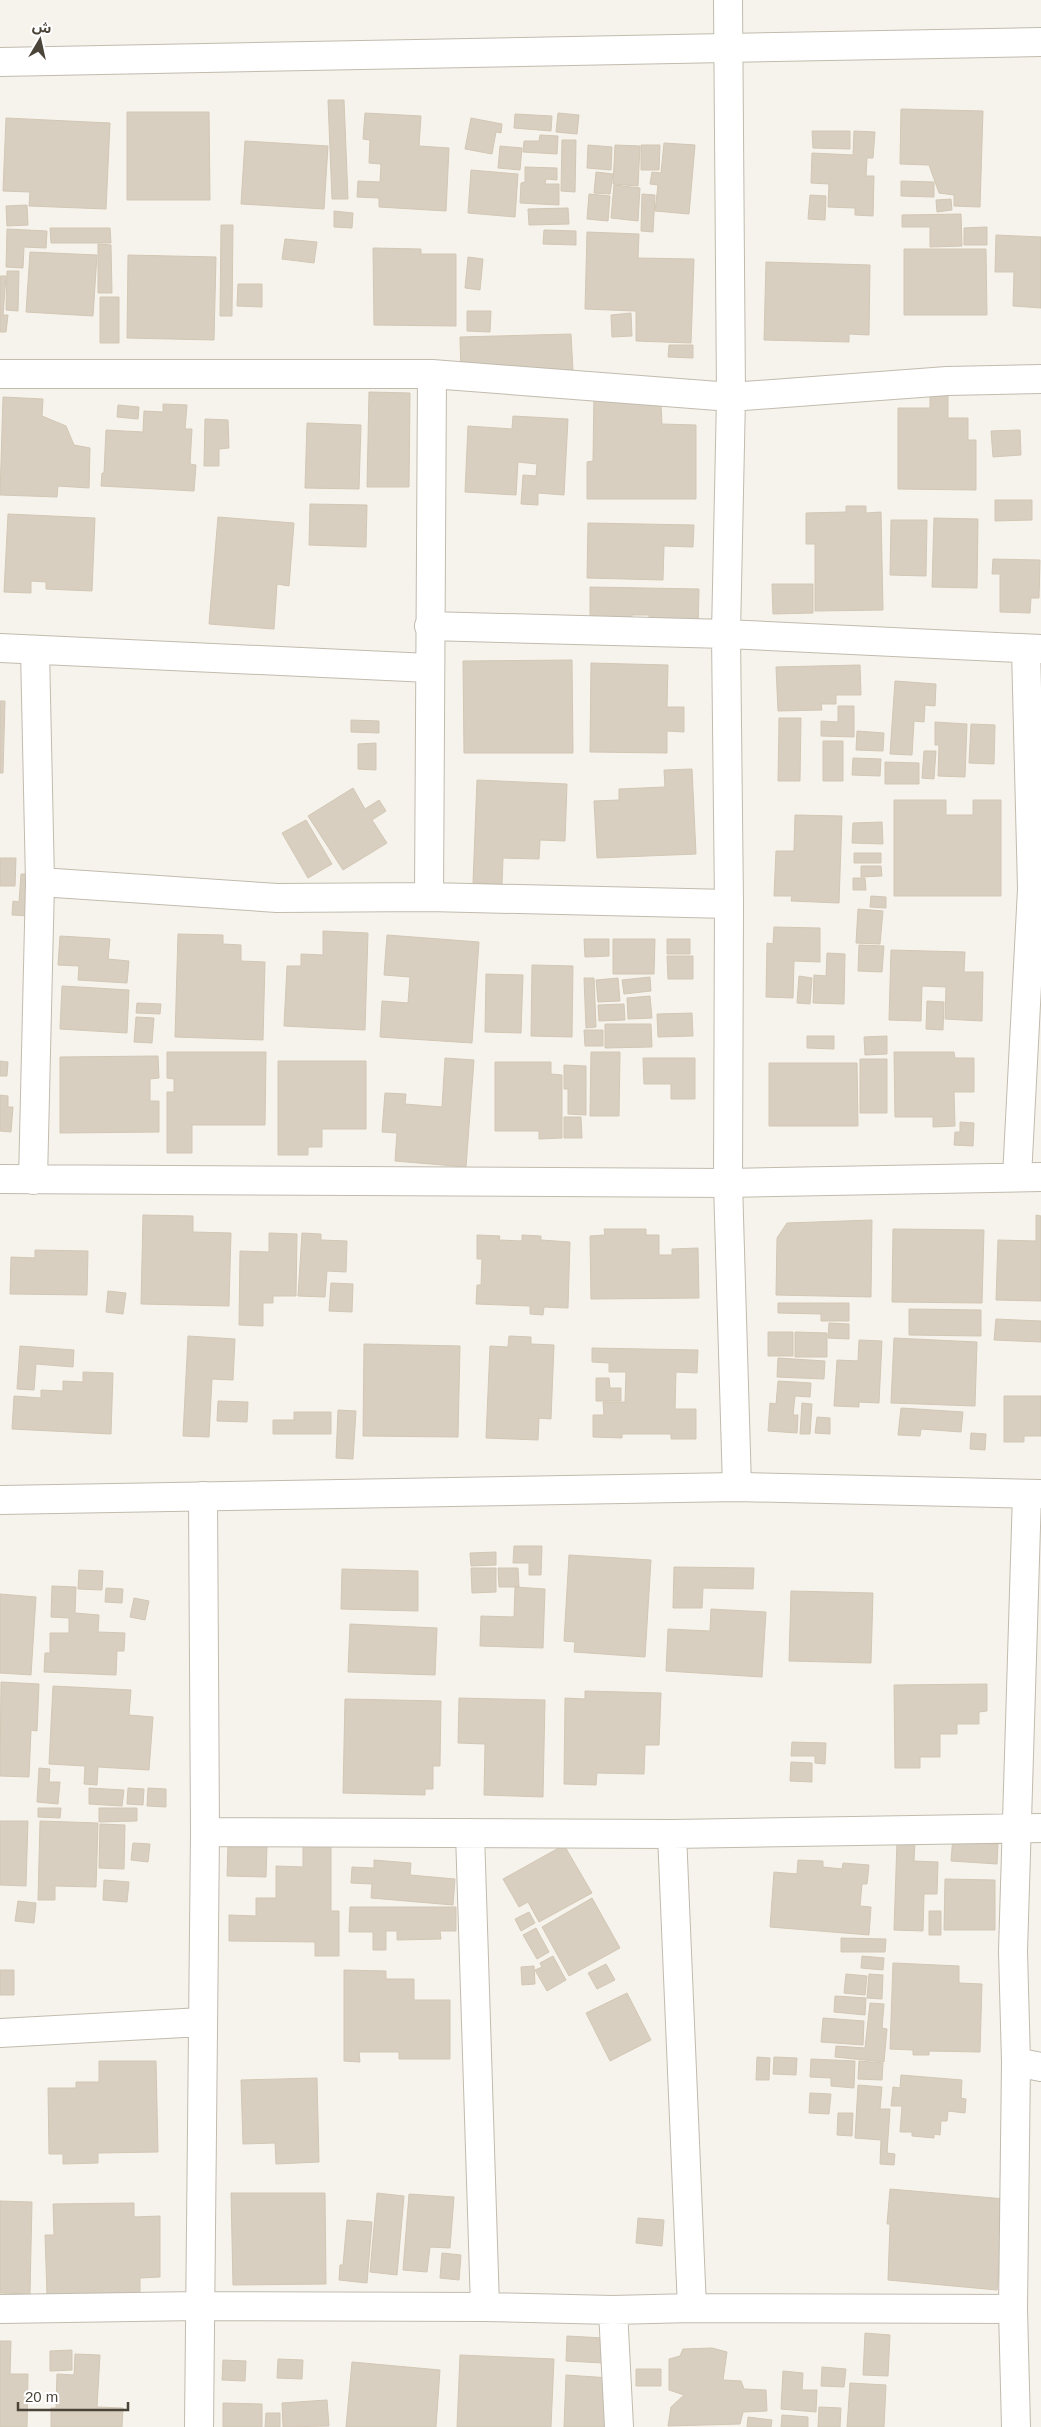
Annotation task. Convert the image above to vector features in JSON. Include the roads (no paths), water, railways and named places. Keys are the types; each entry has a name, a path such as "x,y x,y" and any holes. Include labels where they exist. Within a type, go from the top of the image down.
{"street":[{"path":"728,0 731,397 726,634 729,904 728,1183 737,1487"},
{"path":"0,62 1041,42"},
{"path":"0,374 432,374 731,397 948,381 1041,379"},
{"path":"429,897 432,374"},
{"path":"0,1180 728,1183 1029,1177 1034,649 726,634 430,626"},
{"path":"0,648 429,668"},
{"path":"33,1180 40,882 36,650"},
{"path":"40,882 277,898 429,897 729,904"},
{"path":"0,1500 737,1487 1034,1494 1028,1829 1014,1951 1029,2064 1013,2309 1016,2427"},
{"path":"199,2427 205,1832 203,1496"},
{"path":"205,1832 672,1834 1028,1829"},
{"path":"470,1833 486,2307"},
{"path":"672,1834 692,2308"},
{"path":"0,2033 202,2022"},
{"path":"0,2309 199,2306 486,2307 613,2310 692,2308 1013,2309"},
{"path":"613,2310 619,2427"}]}
